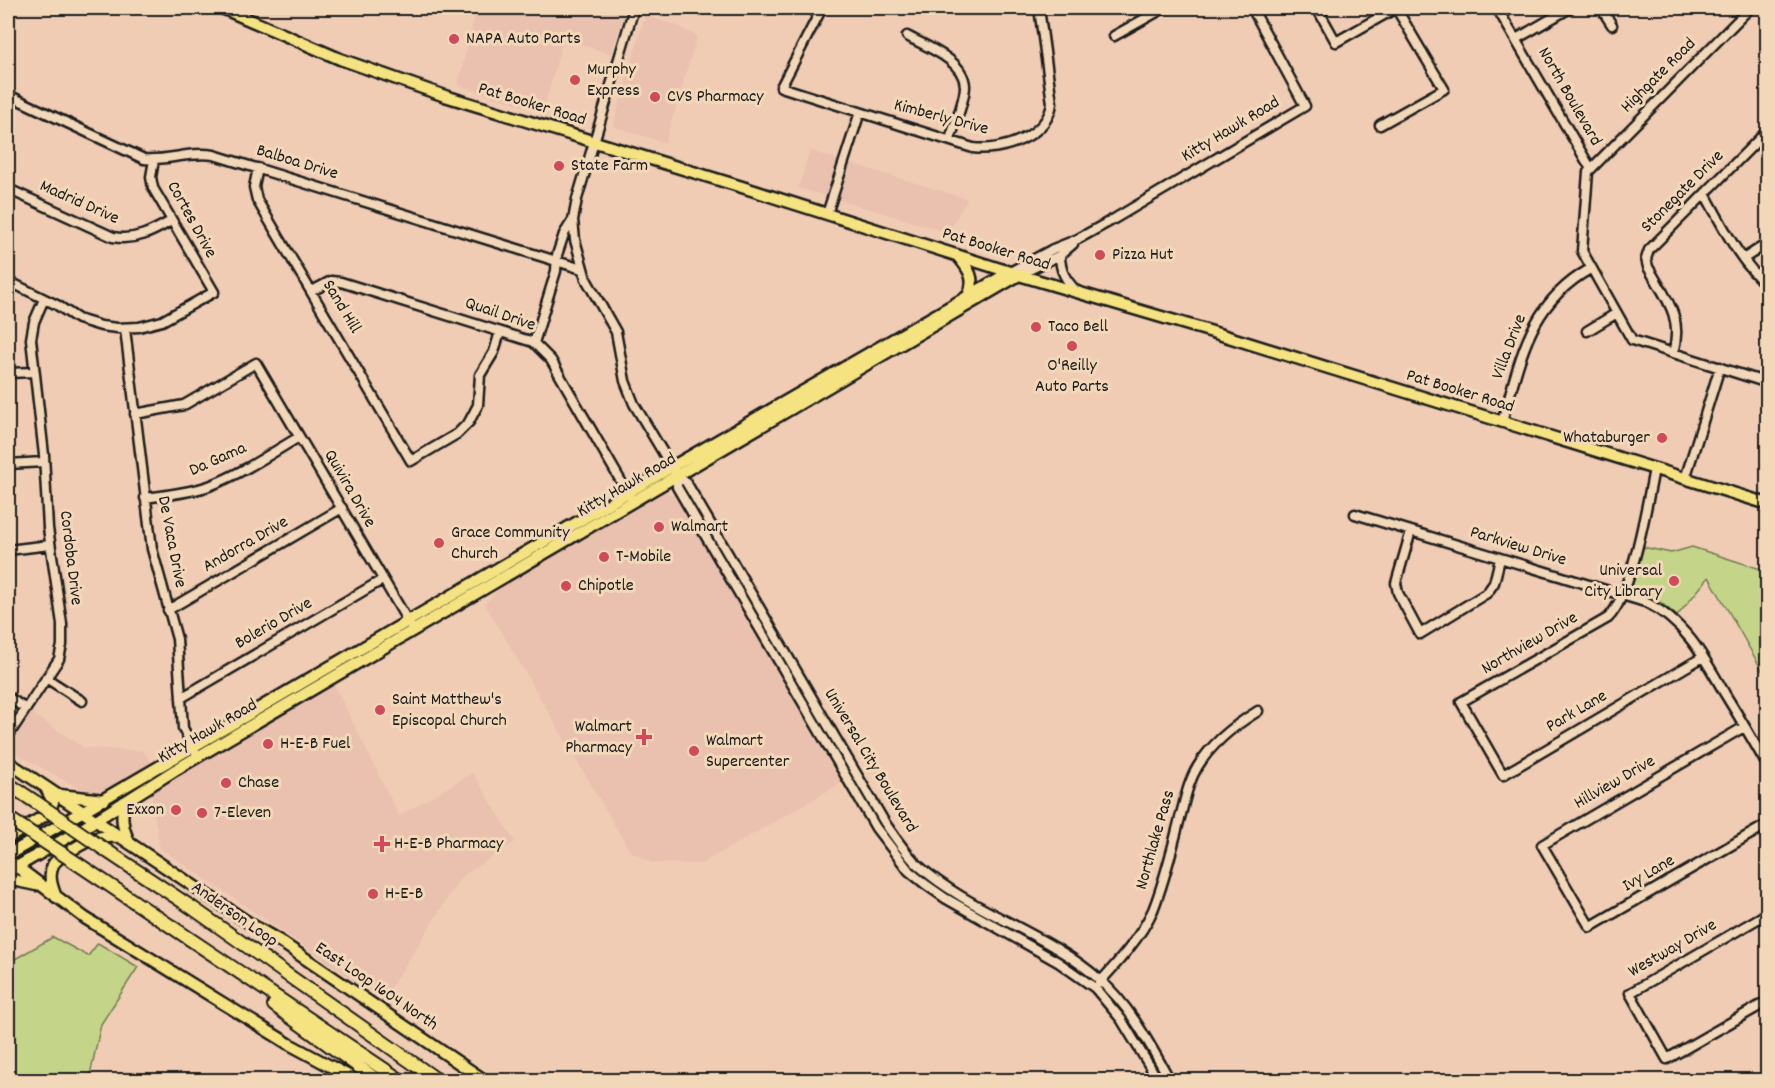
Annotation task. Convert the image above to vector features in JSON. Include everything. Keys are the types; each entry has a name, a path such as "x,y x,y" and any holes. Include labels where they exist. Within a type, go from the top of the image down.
{"highway":[{"name":"Anderson Loop","path":"8,784 195,909 436,1080"},
{"path":"9,819 400,1080"},
{"path":"126,897 377,1080"}],"main road":[{"name":"Pat Booker Road","path":"222,8 380,75 1015,274 1767,504"},
{"path":"957,255 969,269 972,278 972,288 968,296"},
{"name":"Kitty Hawk Road","path":"912,334 968,296 1015,274"},
{"name":"Kitty Hawk Road","path":"8,857 82,812 195,753 1015,274"},
{"name":"Kitty Hawk Road","path":"12,869 124,802 195,753"},
{"name":"East Loop 1604 North","path":"8,762 278,940 484,1080"},
{"path":"8,838 49,813 53,802 44,787"},
{"path":"55,794 105,800"},
{"path":"56,897 51,872 57,860 92,839 99,837 125,840 121,816 124,802"},
{"path":"8,857 12,869 164,968 289,1044 356,1080"},
{"path":"8,879 41,887"}],"street":[{"name":"Universal City Boulevard","path":"634,8 577,199 573,220 582,269 592,292 616,332 622,371 631,397 675,472 687,482 878,812 902,847 916,864 950,889 1063,953 1102,981 1130,1012 1170,1080"},
{"name":"Kimberly Drive","path":"822,8 780,87 984,149 1001,147 1041,127 1047,119 1052,103 1037,9"},
{"path":"1114,36 1164,8"},
{"name":"Kitty Hawk Road","path":"1015,274 1053,249 1078,239 1305,106 1252,8"},
{"path":"1317,8 1336,42 1396,8 1444,88 1380,125"},
{"name":"North Boulevard","path":"1497,8 1591,168 1588,172 1582,251 1590,269 1632,340 1767,382"},
{"path":"1516,39 1570,8"},
{"path":"1601,8 1612,25"},
{"name":"Highgate Road","path":"1591,168 1750,8"},
{"path":"907,36 952,62 960,70 964,79 964,92 950,140"},
{"name":"Balboa Drive","path":"8,95 136,156 154,160 207,154 582,269"},
{"path":"827,214 860,112"},
{"name":"Stonegate Drive","path":"1673,353 1677,333 1675,314 1648,267 1646,259 1649,250 1767,130"},
{"name":"Cortes Drive","path":"125,329 162,321 214,292 153,188 151,177 154,160"},
{"name":"Sand Hill","path":"258,168 254,187 257,200 411,461 457,434 469,422 478,405 480,375 494,352 500,332"},
{"name":"Madrid Drive","path":"8,189 113,237 124,239 141,236 171,220"},
{"path":"1705,194 1743,259 1752,272 1767,286"},
{"path":"534,343 557,255 564,234 573,220"},
{"name":"Kitty Hawk Road","path":"1015,274 1060,255 1078,239"},
{"path":"1743,259 1767,243"},
{"path":"1060,255 1061,271 1077,292"},
{"name":"Villa Drive","path":"1502,422 1530,333 1539,316 1556,294 1590,269"},
{"name":"Quail Drive","path":"312,291 331,281 340,282 534,343 550,360 630,497"},
{"path":"8,282 57,305 78,319 92,324 125,329"},
{"name":"Cordoba Drive","path":"8,736 58,659 62,638 50,545 31,334 44,299"},
{"path":"1587,331 1617,314"},
{"name":"De Vaca Drive","path":"125,329 152,549 177,639 183,728 195,753"},
{"name":"Quivira Drive","path":"135,414 184,405 256,363 410,626"},
{"path":"1685,479 1720,367"},
{"path":"8,373 34,372"},
{"path":"368,385 377,380"},
{"name":"Da Gama","path":"145,498 210,486 248,467 299,436"},
{"path":"8,464 44,462"},
{"name":"Northview Drive","path":"1482,739 1461,702 1608,618 1620,603 1635,554 1654,469"},
{"name":"Universal City Boulevard","path":"675,472 677,487 869,816 894,853 909,871 945,898 1058,962 1095,988 1121,1019 1158,1080"},
{"name":"Andorra Drive","path":"168,610 342,508"},
{"name":"Parkview Drive","path":"1355,514 1645,602 1665,613 1695,643 1767,767"},
{"path":"1411,531 1396,583 1398,593 1420,634 1487,593 1494,583 1500,559"},
{"path":"8,550 50,545"},
{"path":"714,551 723,546"},
{"name":"Bolerio Drive","path":"182,698 382,580"},
{"path":"752,616 761,611"},
{"name":"Park Lane","path":"1482,739 1503,775 1703,657"},
{"path":"789,680 798,675"},
{"path":"46,678 82,701"},
{"path":"8,697 26,709"},
{"name":"Northlake Pass","path":"1095,988 1136,940 1153,909 1164,879 1188,790 1198,765 1242,720 1258,711"},
{"path":"814,722 823,718"},
{"name":"Hillview Drive","path":"1565,884 1542,844 1744,727"},
{"path":"869,816 878,812"},
{"name":"Ivy Lane","path":"1565,884 1590,927 1767,824"},
{"path":"945,898 950,889"},
{"name":"Westway Drive","path":"1767,913 1630,993 1667,1059 1767,1001"},
{"path":"1005,932 1010,923"},
{"path":"1137,1044 1146,1039"}],"shaded area":[{"path":"477,8 625,8 612,54 563,39 543,112 458,85"},
{"path":"645,16 673,24 697,36 665,143 613,126"},
{"path":"810,151 967,199 948,232 798,188"},
{"path":"665,492 675,495 841,783 701,864 653,863 630,851 485,604 503,585"},
{"path":"333,683 399,816 473,773 515,842 461,877 383,1000 160,848 151,793"},
{"path":"31,713 84,748 143,751 152,764 102,792 82,790 8,749"}],"green space":[{"path":"1643,547 1671,553 1692,547 1767,571 1767,679 1709,577 1677,616 1660,602 1631,590"},
{"path":"53,937 88,956 98,943 138,967 101,1024 89,1080 8,1080 8,963"}],"place":[{"name":"NAPA Auto Parts","path":"454,39"},
{"name":"Murphy Express","path":"575,80"},
{"name":"CVS Pharmacy","path":"655,97"},
{"name":"State Farm","path":"559,166"},
{"name":"Pizza Hut","path":"1100,255"},
{"name":"Taco Bell","path":"1036,327"},
{"name":"O'Reilly Auto Parts","path":"1072,346"},
{"name":"Whataburger","path":"1662,438"},
{"name":"Walmart","path":"659,527"},
{"name":"Grace Community Church","path":"439,543"},
{"name":"T-Mobile","path":"604,557"},
{"name":"Universal City Library","path":"1674,581"},
{"name":"Chipotle","path":"566,586"},
{"name":"Saint Matthew's Episcopal Church","path":"380,710"},
{"name":"Walmart Pharmacy","path":"644,737"},
{"name":"H-E-B Fuel","path":"268,744"},
{"name":"Walmart Supercenter","path":"694,751"},
{"name":"Chase","path":"226,783"},
{"name":"Exxon","path":"176,810"},
{"name":"7-Eleven","path":"202,813"},
{"name":"H-E-B Pharmacy","path":"382,844"},
{"name":"H-E-B","path":"373,894"}]}
